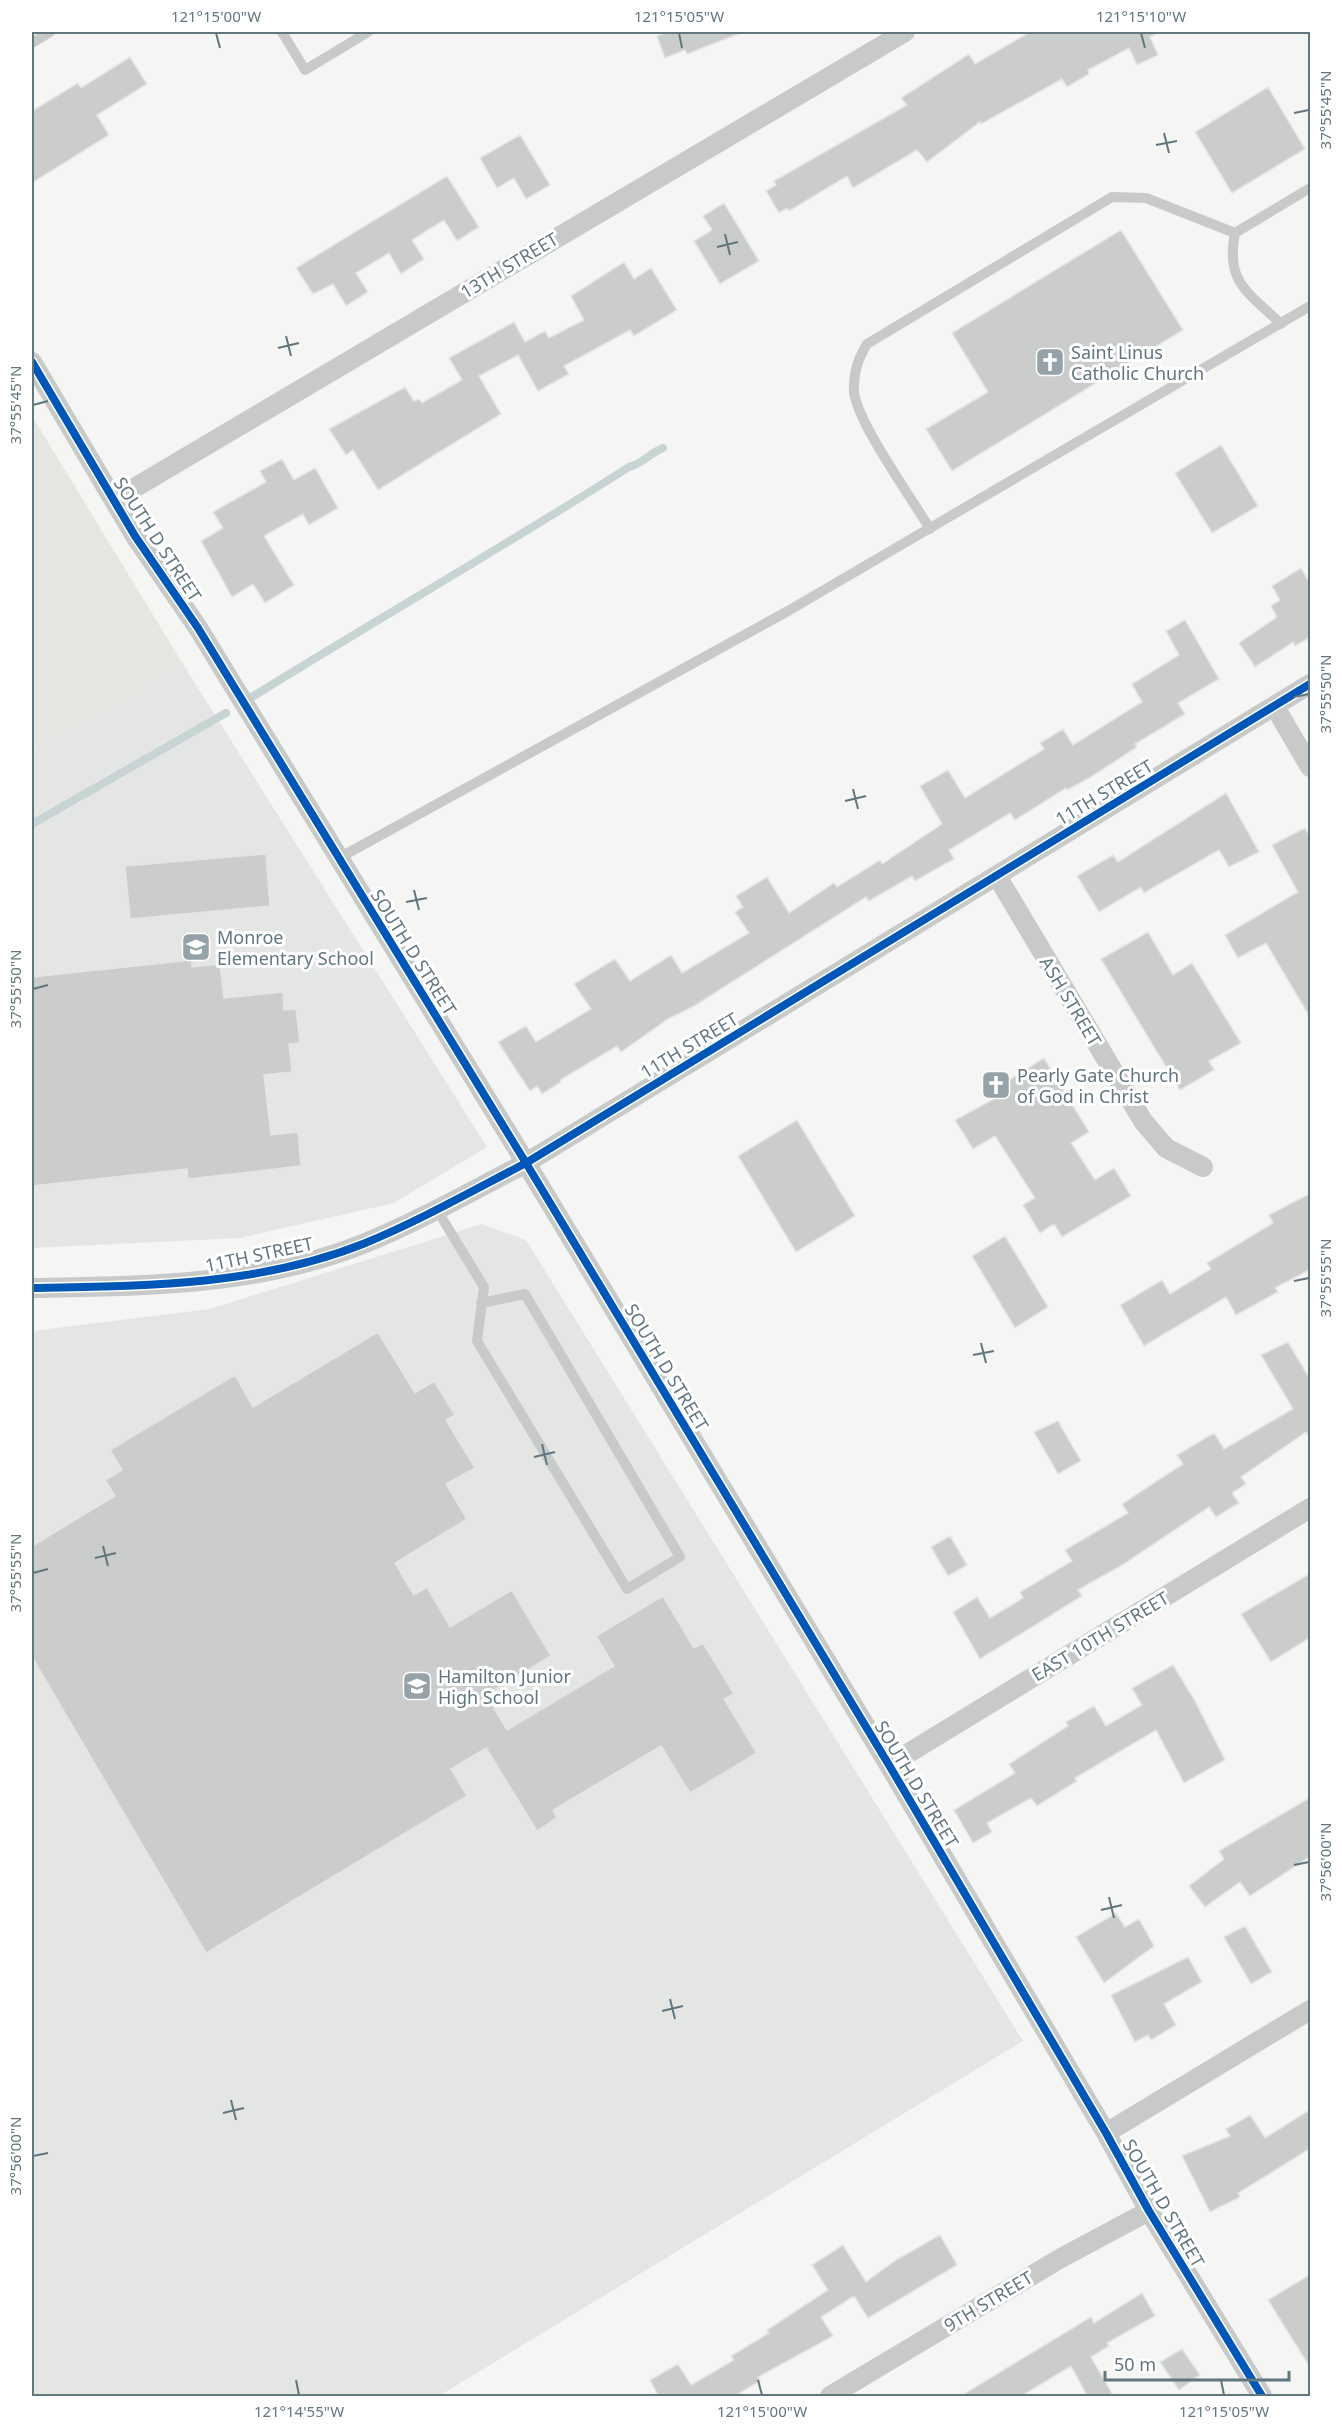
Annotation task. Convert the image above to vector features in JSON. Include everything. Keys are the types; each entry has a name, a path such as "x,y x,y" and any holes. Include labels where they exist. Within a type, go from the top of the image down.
{"street":[{"name":"13TH STREET","path":"114,500 905,32"},
{"name":"SOUTH D STREET","path":"32,362 135,536 198,628 526,1163 889,1765 1106,2133 1149,2211 1262,2397"},
{"name":"11TH STREET","path":"32,1288 159,1286 244,1276 291,1266 361,1244 437,1210 526,1163 1311,684"},
{"path":"1275,707 1311,767"},
{"name":"ASH STREET","path":"997,876 1143,1121 1166,1148 1203,1167"},
{"name":"EAST 10TH STREET","path":"889,1765 1311,1508"},
{"path":"1106,2133 1311,2010"},
{"name":"9TH STREET","path":"830,2397 1060,2258 1149,2211"}],"lane":[{"path":"32,43 50,32"},
{"path":"282,32 305,70 368,32"},
{"path":"1281,324 1249,293 1236,276 1231,252 1235,233 1311,188"},
{"path":"930,529 861,411 854,393 856,362 867,344 1112,197 1146,198 1235,233"},
{"path":"339,858 788,611 1311,306"},
{"path":"437,1210 484,1287 481,1303 477,1341 627,1589 680,1557 525,1294 481,1303"}],"shaded area":[{"path":"32,416 181,661 32,747"},
{"name":"Monroe Elementary School","path":"181,661 487,1147 394,1203 240,1238 32,1248 32,747"},
{"name":"Hamilton Junior High School","path":"482,1224 526,1240 1023,2041 439,2396 32,2396 32,1331 210,1309"}],"building":[{"path":"668,32 741,33 687,54 685,50 665,58 657,36"},
{"path":"1030,32 1159,32 1150,37 1158,55 1137,65 1129,48 1088,70 1089,74 1067,87 1062,79 981,124 980,122 927,162 917,150 853,188 847,176 789,211 787,208 779,213 766,191 776,185 774,181 907,105 901,98 969,54 975,64"},
{"path":"130,57 147,84 97,115 109,135 32,183 32,111 78,83 81,88"},
{"path":"1268,87 1305,149 1232,193 1195,132"},
{"path":"520,135 550,185 526,199 514,178 497,188 480,158"},
{"path":"447,176 479,227 457,241 444,220 412,240 424,259 401,274 389,253 356,273 368,292 346,306 333,284 313,294 296,268"},
{"path":"724,203 759,261 720,284 694,241 712,230 703,216"},
{"name":"Saint Linus Catholic Church","path":"1121,230 1183,330 952,471 926,429 988,392 952,333"},
{"path":"624,262 634,279 651,268 677,310 634,336 630,330 564,366 569,374 538,391 518,355 479,376 501,414 378,490 353,450 346,455 329,429 405,387 414,401 419,399 422,403 462,380 449,358 514,322 525,342 545,331 549,338 584,320 571,296"},
{"path":"1221,445 1258,506 1212,533 1175,473"},
{"path":"282,459 294,480 315,468 338,508 309,525 303,514 264,536 294,585 265,603 253,584 232,597 201,541 223,528 213,512 266,482 260,471"},
{"path":"1301,568 1311,585 1311,637 1295,646 1293,642 1255,667 1239,643 1277,617 1271,606 1280,600 1272,586"},
{"path":"1185,620 1219,679 1178,703 1185,714 1135,744 1137,747 1091,777 1067,790 1066,788 1015,820 1010,813 949,850 954,859 915,881 912,876 869,901 866,897 694,1006 668,1019 621,1052 617,1046 560,1080 561,1082 542,1094 537,1086 530,1091 498,1042 526,1026 536,1042 591,1009 574,984 615,959 630,981 671,955 682,973 749,933 735,912 743,907 736,896 767,877 789,913 834,883 837,887 880,860 882,864 942,824 920,786 948,770 965,798 1044,749 1040,743 1063,729 1073,745 1142,702 1132,684 1179,655 1166,631"},
{"path":"1226,793 1259,852 1229,867 1219,850 1144,893 1141,887 1099,912 1077,876 1113,855 1118,862"},
{"path":"1305,828 1311,838 1311,1019 1266,943 1238,958 1225,935 1298,892 1272,845"},
{"path":"266,854 270,906 130,919 125,866"},
{"path":"1148,932 1173,975 1192,963 1241,1043 1209,1061 1214,1070 1180,1090 1101,959"},
{"path":"192,960 192,967 220,964 224,998 283,992 284,1010 296,1009 300,1043 289,1044 292,1072 264,1075 271,1135 298,1132 301,1166 188,1179 187,1169 32,1186 32,977"},
{"path":"1044,1058 1089,1132 1071,1143 1095,1180 1114,1168 1131,1196 1062,1237 1054,1224 1040,1233 1023,1205 1035,1198 995,1136 973,1149 955,1120 994,1099 990,1092"},
{"path":"797,1120 855,1216 796,1252 738,1156"},
{"path":"1311,1193 1311,1269 1275,1288 1278,1292 1236,1315 1226,1297 1144,1346 1120,1305 1162,1280 1170,1294 1211,1269 1207,1263 1273,1223 1269,1215"},
{"path":"1005,1236 1048,1307 1015,1328 972,1256"},
{"path":"378,1332 415,1393 434,1381 455,1415 446,1420 475,1468 446,1484 467,1519 395,1563 414,1595 427,1587 450,1627 512,1590 551,1656 486,1695 507,1730 614,1666 596,1636 663,1596 694,1648 703,1643 734,1694 724,1699 757,1753 690,1793 661,1746 553,1810 557,1818 537,1831 486,1748 451,1769 467,1796 206,1953 32,1657 32,1546 115,1496 105,1480 122,1470 110,1450 235,1375 253,1407"},
{"path":"1288,1342 1311,1381 1311,1440 1306,1432 1241,1477 1246,1484 1232,1493 1239,1503 1216,1517 1209,1507 1122,1565 1078,1590 1082,1596 980,1659 953,1612 977,1597 990,1618 1023,1598 1020,1592 1072,1561 1065,1550 1128,1513 1122,1504 1183,1464 1177,1455 1214,1433 1224,1449 1293,1409 1261,1355"},
{"path":"1058,1421 1081,1461 1058,1474 1034,1432"},
{"path":"950,1536 967,1565 948,1576 931,1547"},
{"path":"1311,1573 1311,1637 1271,1662 1241,1614"},
{"path":"1173,1665 1195,1701 1225,1760 1184,1783 1156,1730 1075,1778 1077,1781 1037,1806 1031,1798 987,1823 992,1832 973,1843 954,1810 1015,1773 1009,1764 1068,1726 1066,1722 1094,1706 1106,1726 1142,1705 1132,1688"},
{"path":"1311,1797 1311,1856 1250,1896 1240,1882 1205,1907 1189,1886 1224,1859 1219,1851"},
{"path":"1116,1913 1125,1927 1139,1919 1154,1946 1104,1983 1076,1937"},
{"path":"1245,1926 1272,1972 1251,1984 1224,1937"},
{"path":"1188,1957 1202,1982 1164,2004 1176,2025 1151,2040 1148,2035 1135,2042 1111,1995"},
{"path":"1311,2109 1311,2148 1238,2193 1240,2197 1210,2212 1182,2156 1230,2136 1226,2129 1250,2115 1265,2138"},
{"path":"940,2235 957,2265 868,2318 854,2296 821,2317 833,2336 758,2377 760,2381 733,2397 659,2397 650,2380 678,2364 691,2385 734,2360 731,2356 769,2333 767,2330 828,2290 812,2265 843,2245 866,2282 896,2260"},
{"path":"1311,2274 1311,2369 1268,2300"},
{"path":"1142,2293 1155,2316 1107,2343 1109,2346 1091,2357 1114,2397 1088,2397 1071,2366 1020,2397 959,2397 1091,2317 1094,2323"},
{"path":"1182,2349 1200,2375 1179,2390 1160,2362"}],"waterway":[{"path":"244,702 663,448"},
{"path":"32,824 226,713"}],"cycle path":[{"path":"32,362 135,536 198,628 526,1163 889,1765 1106,2133 1149,2211 1262,2396"},
{"path":"32,1288 158,1284 241,1276 323,1258 404,1226 526,1163 1310,684"}],"place":[{"name":"Saint Linus Catholic Church","path":"1050,362"},
{"name":"Monroe Elementary School","path":"196,947"},
{"name":"Pearly Gate Church of God in Christ","path":"996,1085"},
{"name":"Hamilton Junior High School","path":"417,1686"}]}
